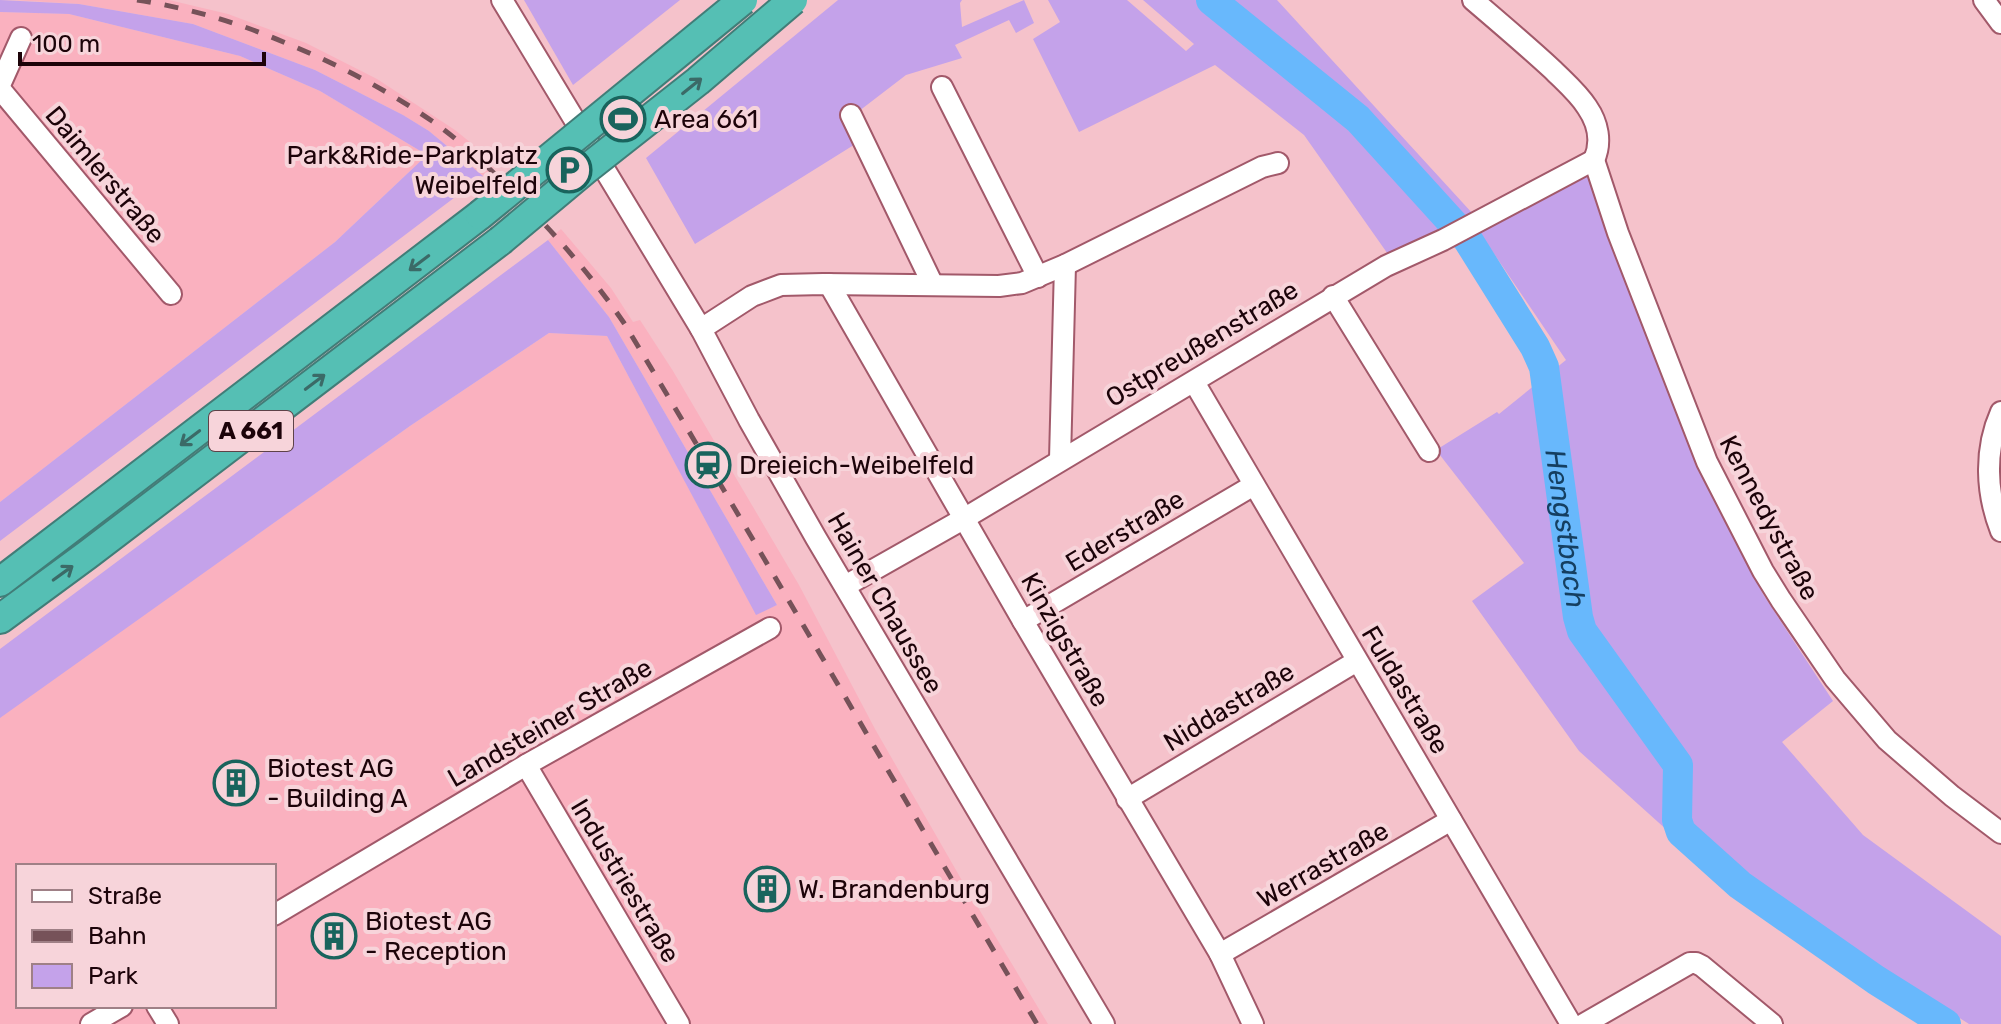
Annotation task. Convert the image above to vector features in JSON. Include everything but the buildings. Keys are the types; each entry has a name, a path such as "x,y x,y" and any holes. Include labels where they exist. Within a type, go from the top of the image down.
{"highway":[{"name":"A 661","path":"0,582 480,215 743,0"},
{"name":"A 661","path":"0,619 500,241 793,0"}],"street":[{"name":"Hainer Chaussee","path":"502,0 701,329 749,420 845,586 1104,1024"},
{"name":"Kennedystraße","path":"1473,0 1538,56 1589,109 1600,139 1594,160 1618,233 1707,462 1781,600 1835,679 1879,731 1916,767 2001,833"},
{"path":"1984,0 2001,23"},
{"name":"Daimlerstraße","path":"21,38 0,87 171,294"},
{"path":"942,87 1038,277"},
{"path":"851,115 933,285"},
{"name":"Ostpreußenstraße","path":"845,586 1194,382 1333,296 1594,160"},
{"path":"701,329 752,296 792,284 1013,286 1065,265 1262,167 1278,163"},
{"path":"1060,459 1065,265"},
{"name":"Kinzigstraße","path":"829,284 1220,954 1253,1024"},
{"path":"1333,296 1429,451"},
{"name":"Fuldastraße","path":"1194,382 1571,1024"},
{"path":"2001,412 1989,456 1989,484 2001,531"},
{"name":"Ederstraße","path":"1023,621 1254,485"},
{"name":"Landsteiner Straße","path":"276,914 526,765 770,628"},
{"name":"Niddastraße","path":"1127,799 1357,661"},
{"name":"Industriestraße","path":"526,765 679,1024"},
{"name":"Werrastraße","path":"1220,954 1451,820"},
{"path":"1584,1024 1690,963 1702,966 1772,1024"},
{"path":"91,1024 119,1008"}],"shaded area":[{"path":"13,0 169,0 228,14 306,43 377,79 455,130 497,164 483,176 429,131 403,115 315,70 193,24 79,4"},
{"path":"0,12 69,14 240,56 320,91 427,155 335,242 0,502"},
{"path":"561,229 611,288 633,322 640,320 673,371 799,585 875,729 968,891 1048,1024 0,1024 0,717 410,426 549,333 607,336 756,614 777,605 609,317 548,240"}],"green space":[{"path":"0,0 79,4 193,24 315,70 403,115 429,131 483,176 0,541 0,502 335,242 427,155 320,91 240,56 69,14 0,12"},
{"path":"524,0 680,0 573,85"},
{"path":"838,0 962,0 962,27 1024,0 1034,23 1016,33 1009,20 955,45 962,58 906,75 846,121 857,143 695,244 646,158"},
{"path":"1048,0 1127,0 1186,51 1194,44 1143,0 1277,0 1473,214 1390,257 1304,135 1215,65 1079,132 1033,39 1060,22"},
{"path":"1590,175 1662,378 1701,470 1763,594 1833,701 1782,742 1863,835 2001,936 2001,1024 1969,1024 1958,1017 1955,1024 1932,1024 1747,902 1579,751 1472,601 1524,563 1436,450 1497,412 1499,414 1566,360 1480,233"},
{"path":"548,240 609,317 777,605 756,615 607,336 549,333 410,426 0,718 0,649"}],"waterway":[{"name":"Hengstbach","path":"1211,0 1358,119 1468,240 1535,347 1544,367 1582,631 1678,765 1677,820 1681,832 1740,885 1876,980 1946,1024"}],"railway":[{"path":"137,0 195,12 251,29 326,61 380,89 452,136 489,168 568,251 624,323 1037,1024"}],"place":[{"name":"Area 661","path":"623,119"},
{"name":"Park&Ride-Parkplatz Weibelfeld","path":"569,170"},
{"name":"Dreieich-Weibelfeld","path":"708,465"},
{"name":"Biotest AG - Building A","path":"236,783"},
{"name":"W. Brandenburg","path":"767,889"},
{"name":"Biotest AG - Reception","path":"334,936"}]}
